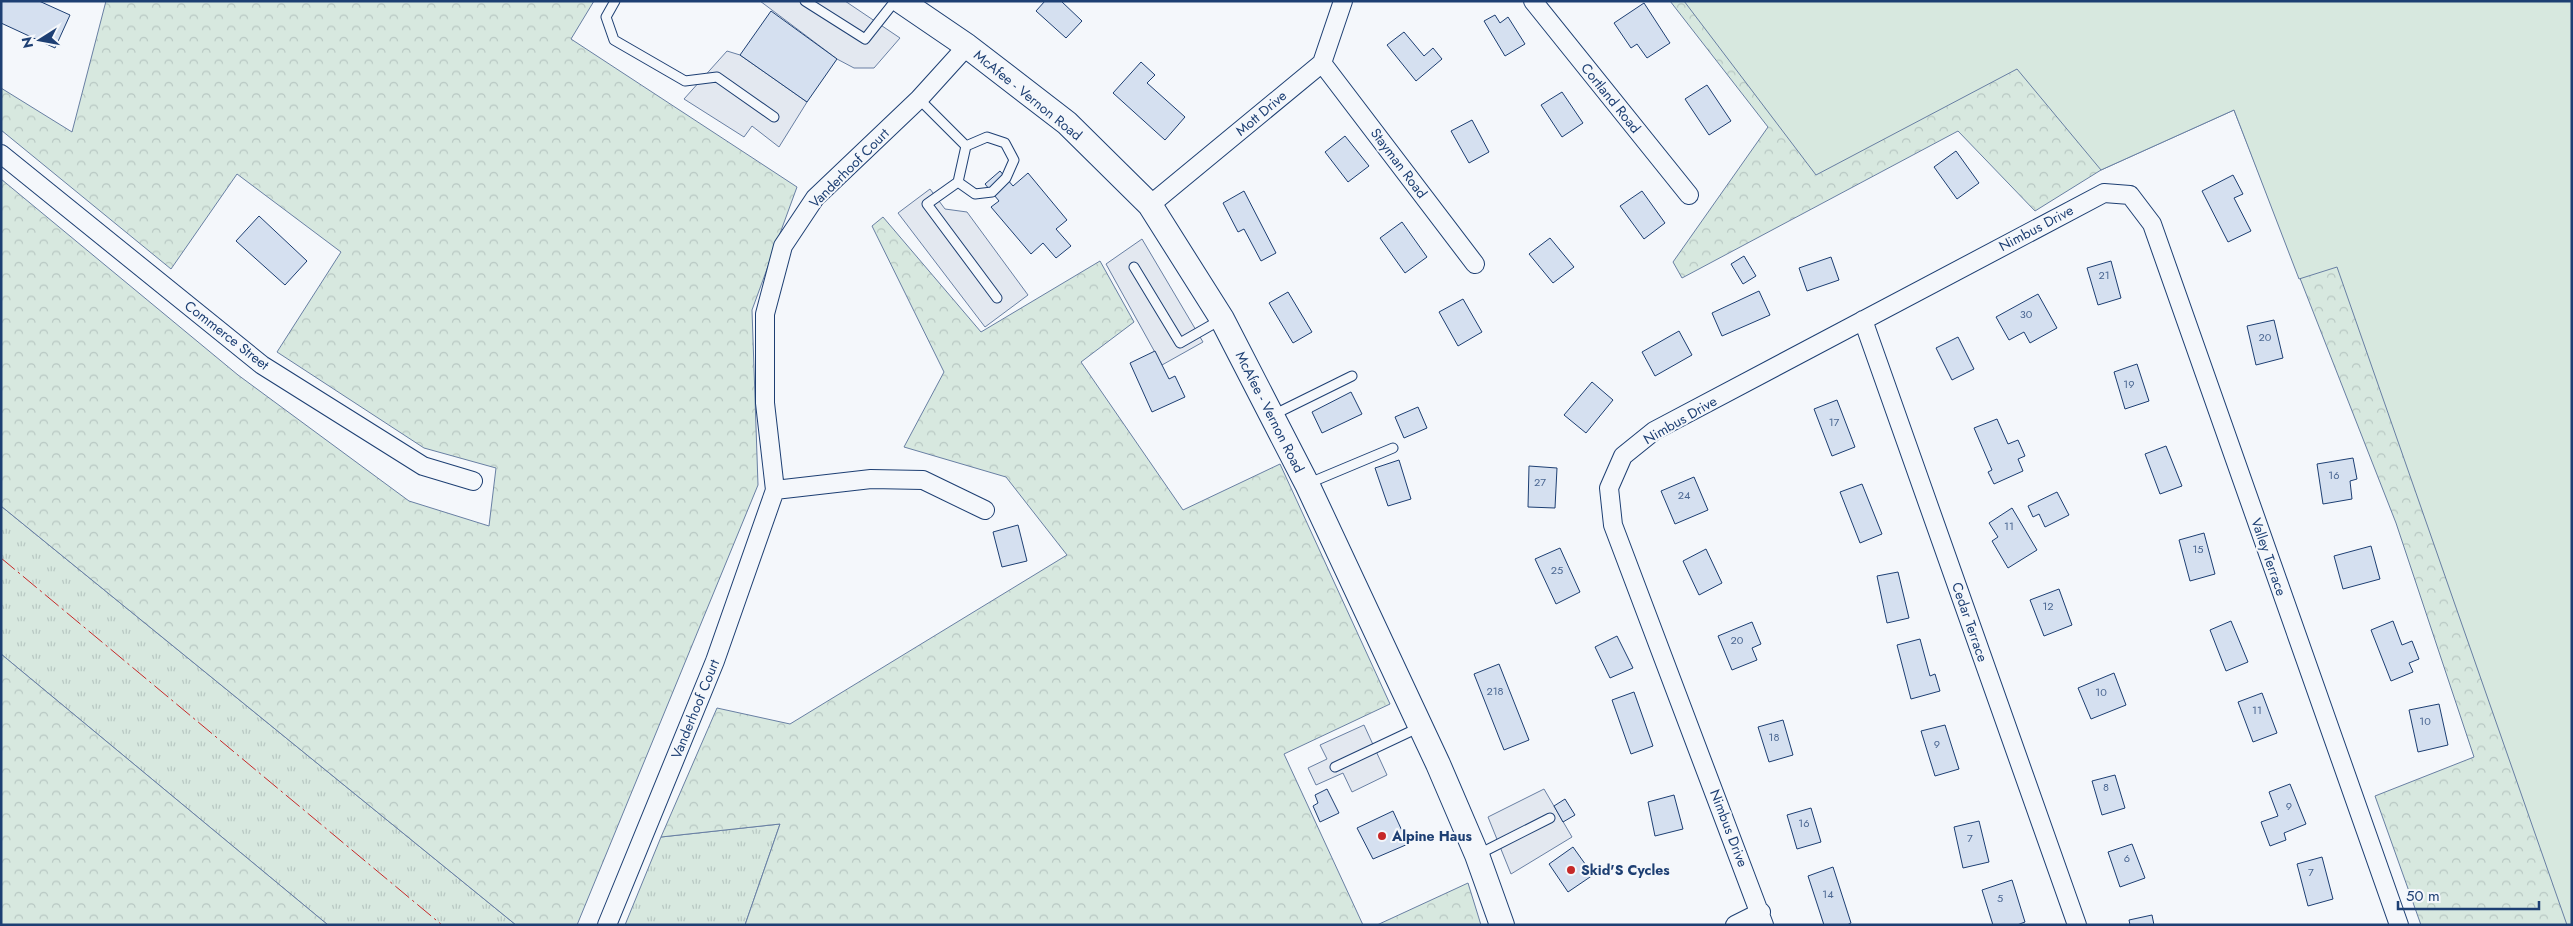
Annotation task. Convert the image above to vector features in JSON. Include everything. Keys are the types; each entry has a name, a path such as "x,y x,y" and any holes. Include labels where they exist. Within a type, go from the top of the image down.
{"main road":[{"name":"McAfee - Vernon Road","path":"901,1 967,46 1067,123 1150,205 1222,319 1307,484 1421,727 1477,855 1502,925"}],"street":[{"path":"1322,63 1343,1"},
{"name":"Cortland Road","path":"1533,1 1689,195"},
{"name":"Vanderhoof Court","path":"608,925 715,661 775,490 765,403 765,314 783,246 815,198 919,99 967,46"},
{"name":"Mott Drive","path":"1150,205 1322,63"},
{"name":"Stayman Road","path":"1322,63 1475,264"},
{"name":"Commerce Street","path":"1,154 262,365 423,466 474,482"},
{"name":"Nimbus Drive","path":"1763,918 1613,525 1609,488 1622,456 1654,431 2104,193 2130,195"},
{"name":"Valley Terrace","path":"2130,195 2152,224 2398,925"},
{"name":"Cedar Terrace","path":"1863,320 2077,925"},
{"path":"775,490 871,479 924,480 985,510"},
{"path":"1735,925 1763,918"}],"lane":[{"path":"615,1 606,17 614,40 685,81 717,77 774,117"},
{"path":"805,1 865,39 895,1"},
{"path":"919,99 966,146"},
{"path":"958,182 975,194 992,192 1006,178 1014,160 1005,143 987,137 966,146"},
{"path":"966,146 958,182 927,204 997,298"},
{"path":"1134,267 1180,343 1222,319"},
{"path":"1273,415 1352,376"},
{"path":"1307,484 1393,448"},
{"path":"1335,767 1421,727"},
{"path":"1477,855 1550,818"}],"green space":[{"path":"106,1 594,1 571,39 797,187 752,310 758,485 577,925 516,925 1,506 1,179 238,375 409,501 489,526 496,468 424,448 277,352 341,252 237,174 171,269 1,130 1,88 72,132"},
{"path":"1670,1 2572,1 2572,925 2421,925 2375,796 2474,757 2396,523 2234,110 2101,170 2035,211 1958,131 1682,278 1673,262 1768,127"},
{"path":"1684,1 2572,1 2572,925 2567,925 2337,267 2299,279 2234,110 2101,170 2017,69 1816,175"},
{"path":"883,217 981,332 1100,261 1134,322 1081,362 1183,510 1280,464 1390,704 1284,754 1363,925 745,925 780,824 661,837 717,708 790,724 1067,555 1006,477 904,447 944,372 872,226"},
{"path":"1,506 516,925 328,925 1,654"},
{"path":"1,654 328,925 1,925"},
{"path":"780,824 745,925 625,925 661,837"},
{"path":"1468,883 1481,925 1377,925"}],"shaded area":[{"path":"760,1 845,1 900,38 874,68 854,68 837,59"},
{"path":"727,51 740,55 807,102 779,147 752,126 744,137 684,99"},
{"path":"930,189 945,209 967,212 1028,295 985,327 898,213"},
{"path":"1142,239 1203,342 1162,365 1106,264"},
{"path":"1364,725 1387,775 1352,792 1343,773 1316,785 1308,768 1327,759 1320,745"},
{"path":"1544,789 1572,837 1511,874 1488,817"}],"building":[{"path":"1,1 39,1 70,15 55,48 1,23"},
{"path":"1045,1 1061,1 1082,21 1066,38 1036,11"},
{"path":"1644,3 1670,43 1647,58 1637,44 1631,48 1614,23"},
{"path":"771,11 837,59 807,102 740,55"},
{"path":"1495,15 1500,23 1508,17 1525,44 1505,56 1484,21"},
{"path":"1404,32 1424,56 1433,48 1442,59 1416,81 1387,45"},
{"path":"1141,62 1155,75 1147,83 1185,117 1165,140 1113,93"},
{"path":"1707,85 1731,121 1709,135 1685,99"},
{"path":"1562,92 1583,123 1562,137 1541,105"},
{"path":"1472,120 1489,152 1469,163 1451,131"},
{"path":"1345,136 1369,166 1348,182 1325,152"},
{"path":"1956,151 1979,183 1957,199 1934,167"},
{"path":"1000,171 1013,186 1028,173 1067,220 1056,229 1071,246 1056,258 1043,243 1031,254 991,207 999,201 985,184"},
{"path":"2233,175 2243,194 2234,198 2251,231 2228,242 2202,191"},
{"path":"1244,191 1276,253 1261,261 1244,229 1238,232 1223,203"},
{"path":"1642,191 1665,223 1644,239 1620,206"},
{"path":"259,216 307,261 285,285 236,241"},
{"path":"1402,222 1427,257 1405,273 1380,238"},
{"path":"1550,238 1574,267 1553,283 1529,254"},
{"path":"1744,256 1756,276 1743,284 1731,264"},
{"path":"1831,257 1839,280 1807,291 1799,268"},
{"path":"2111,261 2121,298 2098,305 2087,268"},
{"path":"1759,291 1770,315 1722,336 1712,313"},
{"path":"1288,292 1312,332 1293,343 1269,303"},
{"path":"2038,294 2057,328 2030,343 2024,332 2009,340 1996,317"},
{"path":"1463,299 1482,332 1458,346 1439,312"},
{"path":"2274,320 2283,358 2256,365 2247,326"},
{"path":"1679,331 1692,355 1655,376 1642,352"},
{"path":"1958,337 1974,369 1952,380 1936,348"},
{"path":"1155,351 1169,379 1175,376 1185,397 1152,412 1130,363"},
{"path":"2137,364 2149,401 2125,409 2114,372"},
{"path":"1592,382 1613,400 1586,433 1564,415"},
{"path":"1351,392 1362,414 1322,433 1312,412"},
{"path":"1837,400 1855,447 1832,456 1814,409"},
{"path":"1418,407 1427,428 1404,438 1395,417"},
{"path":"1997,419 2008,444 2018,440 2025,456 2018,459 2023,471 1994,484 1988,472 1992,470 1974,428"},
{"path":"2166,446 2182,486 2160,494 2145,454"},
{"path":"2353,458 2357,479 2350,481 2352,499 2323,504 2317,464"},
{"path":"1399,460 1411,499 1388,506 1375,468"},
{"path":"1529,466 1557,468 1555,508 1528,507"},
{"path":"1694,477 1708,510 1675,524 1661,491"},
{"path":"1862,484 1882,534 1860,543 1840,492"},
{"path":"2057,492 2069,515 2045,527 2039,514 2033,517 2028,506"},
{"path":"2012,508 2037,550 2008,568 1992,541 1998,537 1989,523"},
{"path":"1018,525 1027,561 1002,567 993,532"},
{"path":"2204,533 2215,574 2190,581 2179,540"},
{"path":"2371,546 2380,579 2343,589 2334,556"},
{"path":"1560,548 1580,592 1556,604 1535,559"},
{"path":"1706,549 1722,583 1699,595 1683,561"},
{"path":"1898,572 1909,618 1887,623 1877,576"},
{"path":"2059,589 2072,625 2044,636 2030,600"},
{"path":"2231,621 2248,662 2226,671 2210,630"},
{"path":"2393,621 2402,645 2412,641 2419,659 2409,663 2413,672 2391,681 2371,630"},
{"path":"1752,622 1761,644 1752,648 1757,660 1732,670 1718,636"},
{"path":"1617,636 1633,668 1610,678 1595,647"},
{"path":"1920,639 1930,676 1935,674 1940,691 1911,699 1897,645"},
{"path":"1499,664 1529,740 1504,750 1474,674"},
{"path":"2114,673 2126,705 2091,719 2078,688"},
{"path":"1634,692 1653,746 1631,754 1612,700"},
{"path":"2262,693 2277,733 2253,742 2238,702"},
{"path":"2439,704 2448,745 2418,752 2409,710"},
{"path":"1783,720 1793,755 1769,762 1758,727"},
{"path":"1945,725 1959,769 1935,776 1921,731"},
{"path":"2115,775 2125,808 2102,815 2092,781"},
{"path":"2290,784 2306,824 2284,833 2286,840 2270,846 2261,822 2278,816 2269,792"},
{"path":"1327,789 1339,813 1320,822 1313,806 1318,803 1315,795"},
{"path":"1674,795 1683,829 1655,836 1648,802"},
{"path":"1565,799 1575,815 1563,822 1554,806"},
{"path":"1811,808 1821,842 1797,849 1787,815"},
{"name":"Alpine Haus","path":"1393,811 1408,844 1373,859 1357,828"},
{"path":"1979,821 1989,862 1963,868 1954,827"},
{"path":"2132,844 2145,878 2120,887 2108,852"},
{"name":"Skid'S Cycles","path":"1573,847 1593,875 1568,892 1549,864"},
{"path":"2322,857 2333,899 2308,906 2297,864"},
{"path":"1833,867 1851,923 1847,925 1824,925 1808,876"},
{"path":"2012,880 2025,922 2017,925 1993,925 1982,890"},
{"path":"2152,915 2154,925 2130,925 2129,920"}],"power":[{"path":"1,558 442,925"}],"place":[{"name":"Alpine Haus","path":"1382,836"},
{"name":"Skid'S Cycles","path":"1571,870"}]}
